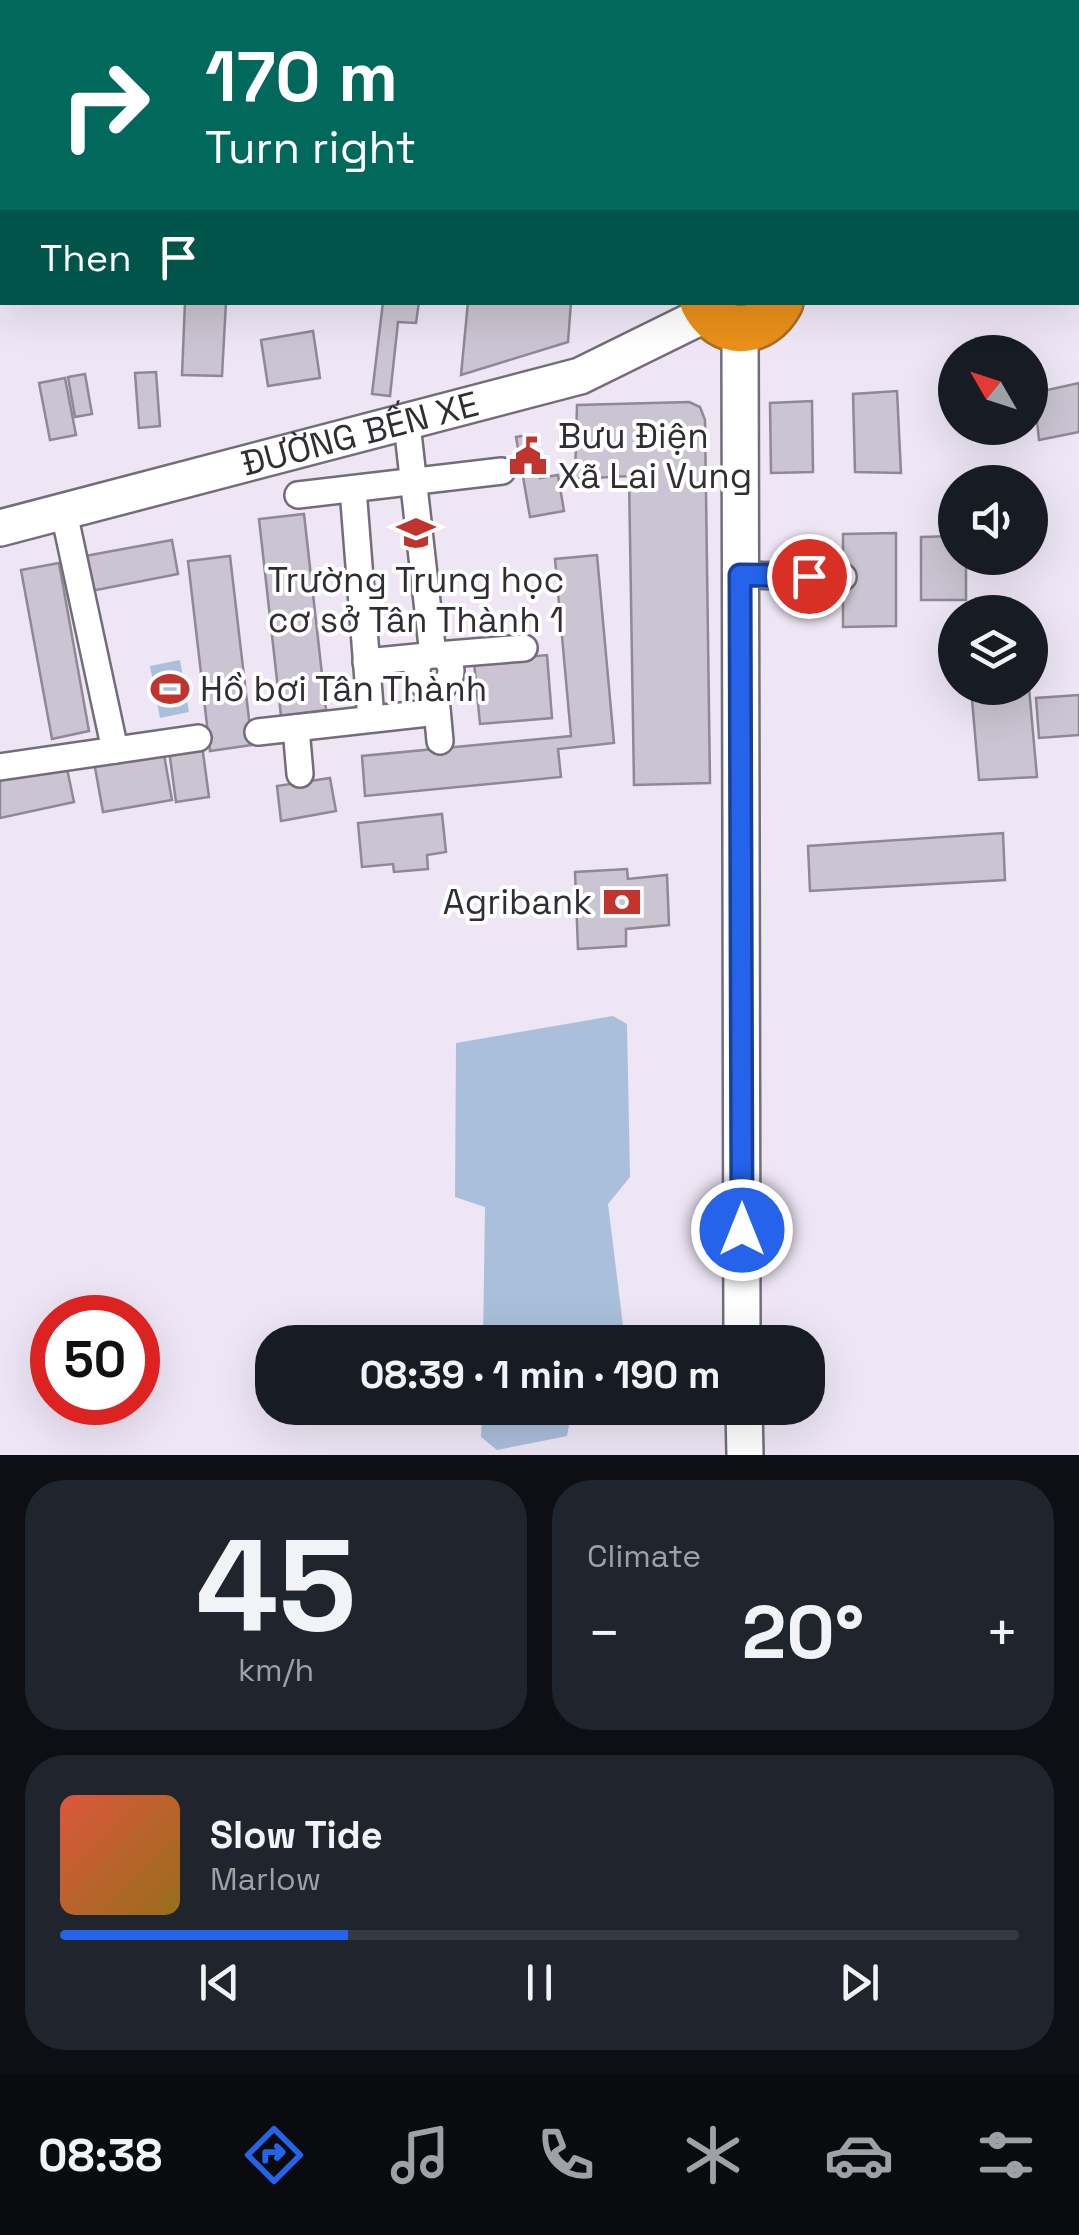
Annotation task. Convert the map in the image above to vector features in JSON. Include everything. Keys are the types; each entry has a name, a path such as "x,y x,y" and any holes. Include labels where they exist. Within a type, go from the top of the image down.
{"highway":[{"path":"717,315 765,322 778,305"}],"main road":[{"name":"ĐƯỜNG BẾN XE","path":"0,528 580,376 717,315"},
{"path":"717,315 740,575 742,1325"},
{"path":"744,1425 744,1455"}],"street":[{"path":"407,424 432,655"},
{"path":"298,495 502,471"},
{"path":"352,488 370,720"},
{"path":"64,512 115,750"},
{"path":"740,575 843,577"},
{"path":"366,662 524,648"},
{"path":"432,655 446,659 451,672 436,700 440,741"},
{"path":"258,732 370,720 436,700"},
{"path":"296,728 300,774"},
{"path":"0,767 198,738"}],"water":[{"name":"Hồ bơi Tân Thành","path":"180,660 189,712 160,718 150,666"},
{"path":"613,1016 627,1024 630,1177 608,1204 623,1325 483,1325 485,1207 455,1197 456,1043"},
{"path":"481,1425 569,1425 567,1436 497,1450 481,1437"}],"building":[{"path":"185,305 226,305 222,376 182,375"},
{"path":"383,305 419,305 416,323 398,322 390,396 372,394"},
{"path":"468,305 571,305 568,342 461,375"},
{"path":"313,331 320,378 268,386 261,340"},
{"path":"156,372 160,426 139,428 135,373"},
{"path":"85,374 92,414 75,417 68,377"},
{"path":"65,378 76,435 50,440 39,383"},
{"path":"1079,383 1079,432 1048,438 1048,390"},
{"path":"897,391 901,473 855,472 853,394"},
{"path":"812,401 813,472 771,473 770,403"},
{"path":"689,402 700,407 705,420 710,783 634,785 629,476 575,479 577,405"},
{"name":"Bưu Điện Xã Lai Vung","path":"533,434 540,478 558,475 564,511 530,517 516,437"},
{"path":"304,514 326,710 281,716 259,519"},
{"path":"896,533 896,626 843,627 843,534"},
{"path":"938,536 938,575 966,575 966,595 938,595 938,600 921,600 921,537"},
{"path":"172,540 178,574 91,591 85,556"},
{"path":"597,555 614,743 558,749 561,777 365,796 362,756 571,736 555,559"},
{"path":"230,556 252,745 210,751 188,561"},
{"path":"59,563 89,731 52,739 21,570"},
{"path":"547,655 552,718 480,724 474,662"},
{"path":"1079,695 1079,735 1039,738 1037,705 1048,705 1048,697"},
{"path":"972,705 1031,705 1037,777 979,780"},
{"path":"202,745 209,797 176,802 169,750"},
{"path":"163,749 172,800 103,812 94,762"},
{"path":"66,764 74,802 0,818 0,778"},
{"path":"330,778 336,811 281,821 277,786"},
{"path":"442,814 446,852 427,855 428,869 394,872 393,864 362,867 358,823"},
{"path":"1003,833 1005,880 810,891 808,846"},
{"name":"Agribank","path":"627,869 628,879 667,875 669,925 626,929 626,946 578,949 575,872"}],"place":[{"name":"Bưu Điện Xã Lai Vung","path":"528,456"},
{"name":"Trường Trung học cơ sở Tân Thành 1","path":"416,533"},
{"name":"Hồ bơi Tân Thành","path":"170,689"},
{"name":"Agribank","path":"622,902"}],"route":[{"path":"742,1230 740,575 809,576"}]}
